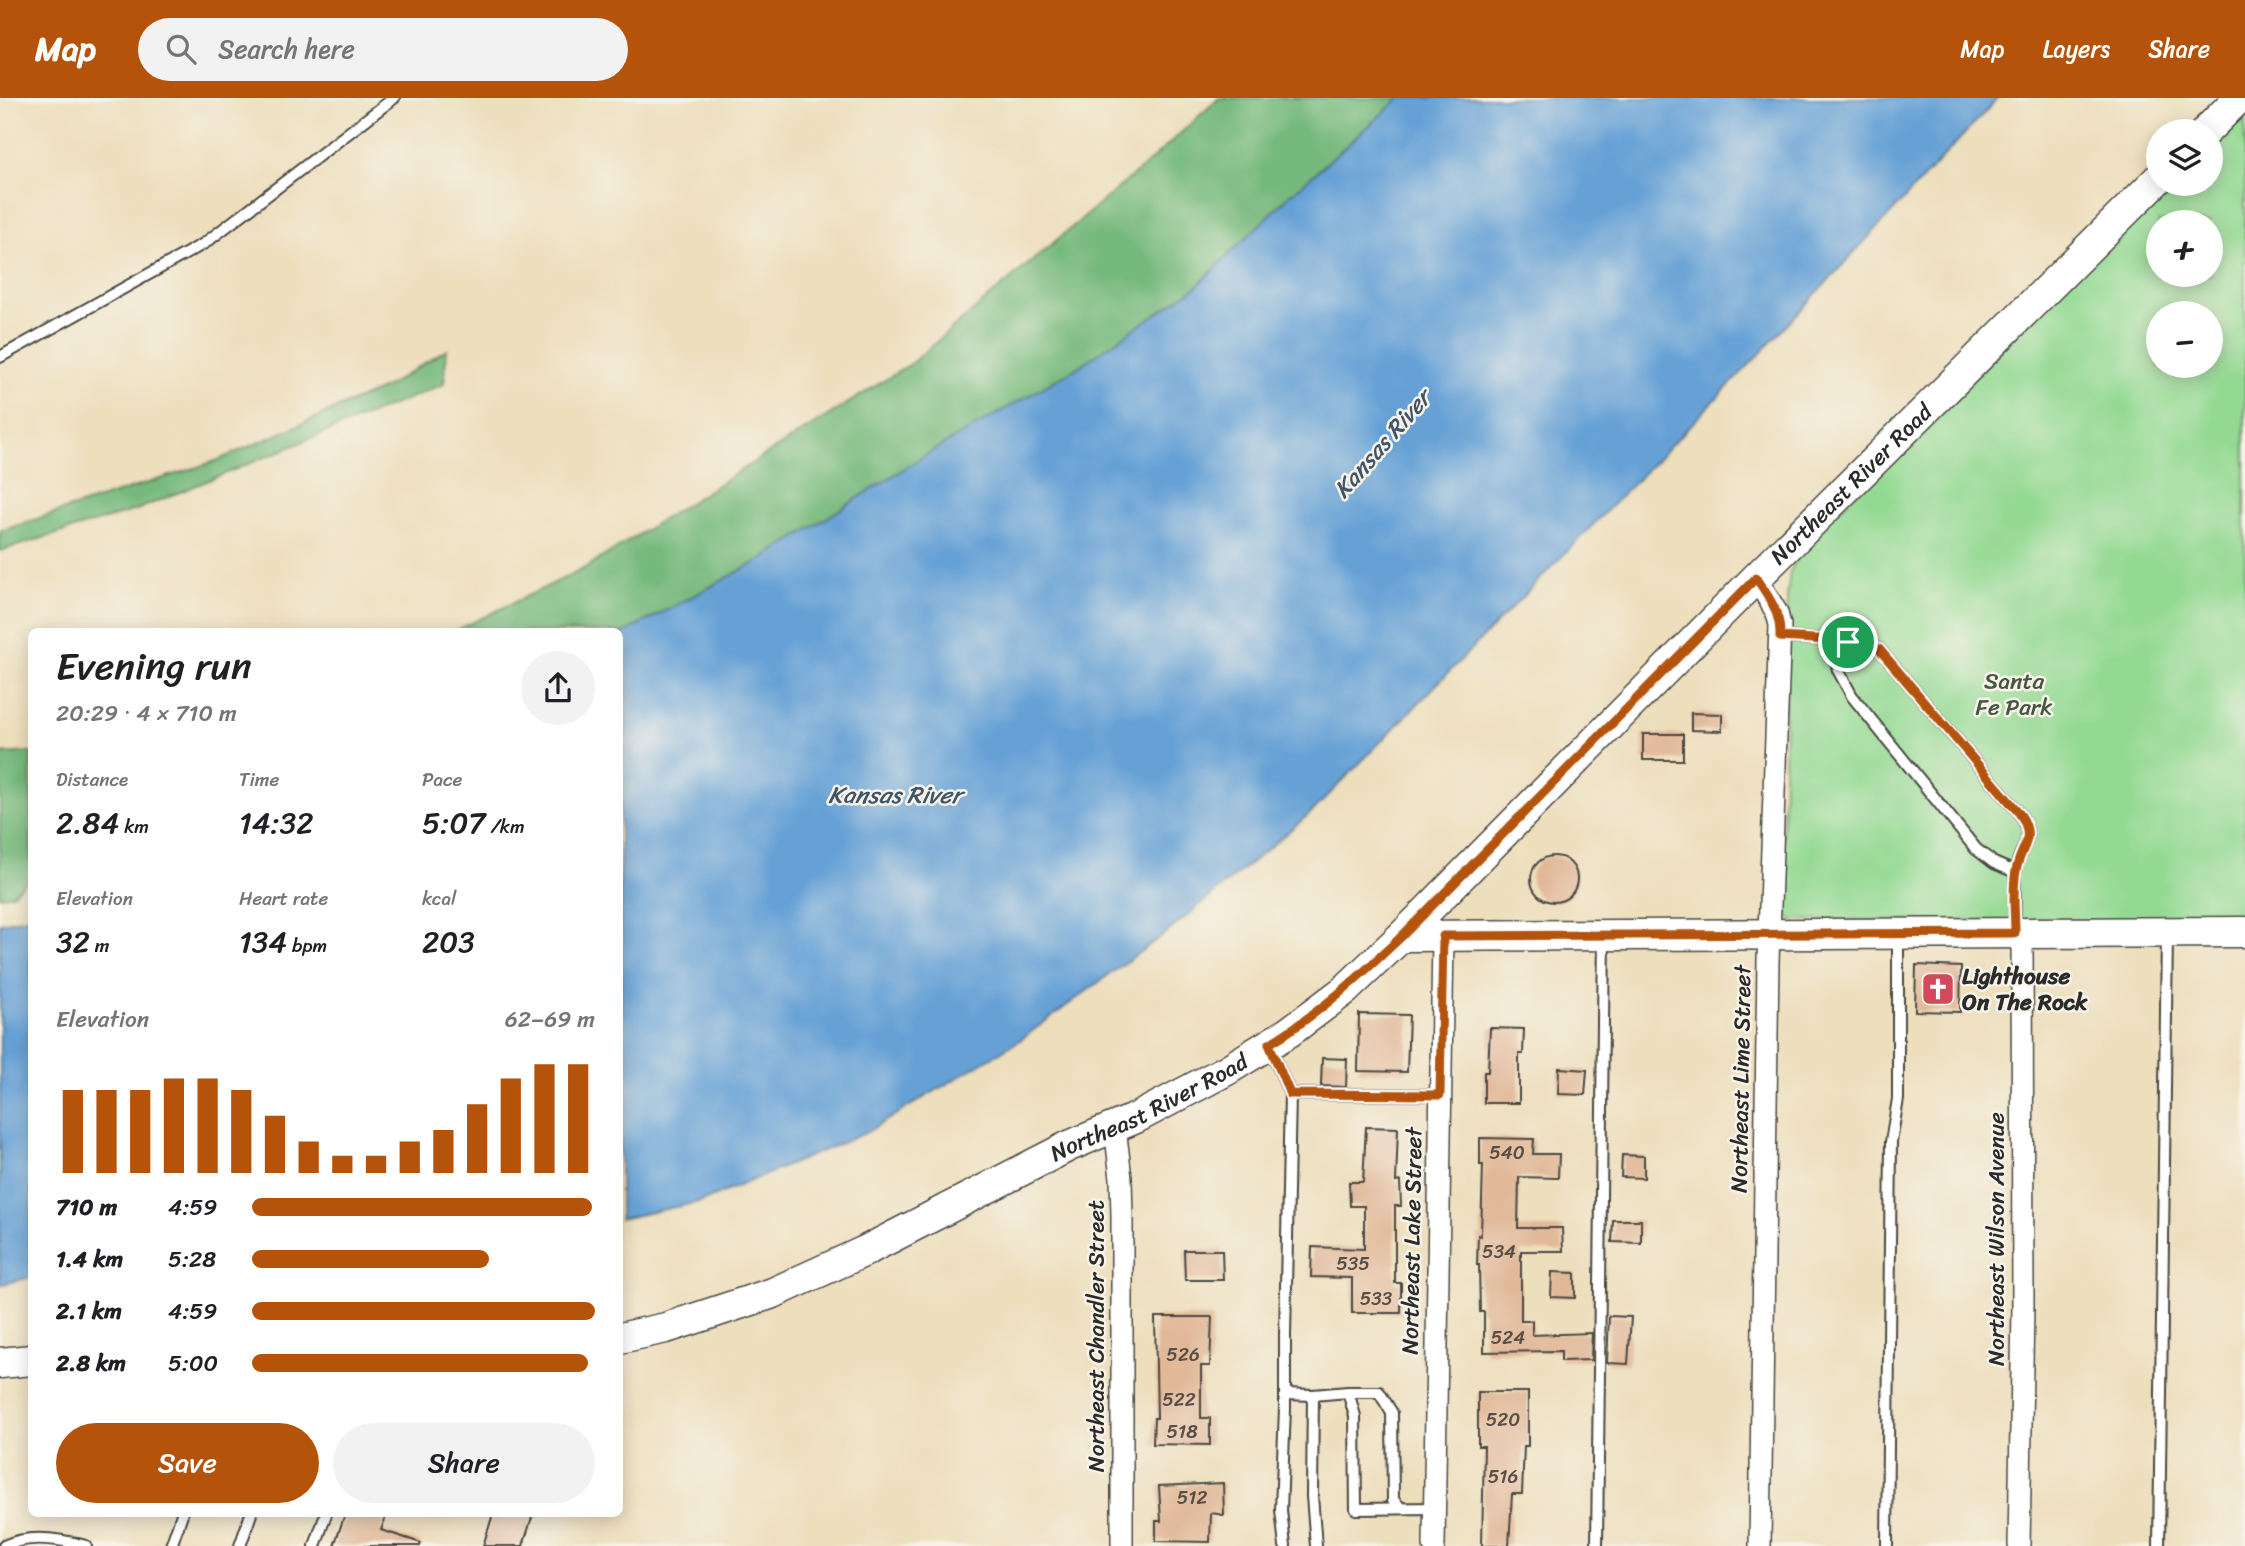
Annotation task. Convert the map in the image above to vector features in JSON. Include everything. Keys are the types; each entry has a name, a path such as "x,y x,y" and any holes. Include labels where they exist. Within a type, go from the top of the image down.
{"street":[{"path":"2218,119 2239,98"},
{"name":"Northeast River Road","path":"623,1337 666,1328 773,1293 863,1252 1069,1146 1136,1118 1227,1070 1314,1015 1345,990 1402,936 1756,578 2146,191"},
{"name":"Northeast Lime Street","path":"1756,578 1777,613 1780,625 1768,961 1760,1546"},
{"path":"1402,936 2245,932"},
{"name":"Northeast Wilson Avenue","path":"2019,933 2023,1307 2019,1546"},
{"name":"Northeast Lake Street","path":"1434,1546 1443,936"},
{"name":"Northeast Chandler Street","path":"1115,1127 1122,1217 1122,1546"},
{"path":"0,1363 28,1360"}],"lane":[{"path":"0,357 205,243 394,98"},
{"path":"1780,637 1832,640 1865,644 1879,649 2020,814 2028,833 2027,844 2015,872 2019,933"},
{"path":"1832,640 1838,670 1852,696 1976,849 1994,863 2015,872"},
{"path":"2159,1546 2167,932"},
{"path":"1887,1546 1891,1142 1898,1099 1898,934"},
{"path":"1597,1546 1604,935"},
{"path":"1269,1044 1290,1094 1281,1510 1285,1546"},
{"path":"1290,1094 1440,1095"},
{"path":"1285,1394 1313,1395 1359,1390 1380,1392 1391,1413 1393,1500 1401,1508"},
{"path":"1348,1392 1355,1416 1356,1509 1434,1508"},
{"path":"1313,1395 1312,1496 1316,1546"},
{"path":"171,1546 181,1517"},
{"path":"240,1546 250,1517"},
{"path":"316,1546 325,1517"},
{"path":"4,1546 11,1542 32,1539 66,1540 86,1546"}],"green space":[{"path":"1219,98 1400,98 1287,198 1196,287 1075,369 929,453 759,561 623,633 623,628 461,628 585,568 909,365 1149,162"},
{"name":"Santa Fe Park","path":"2245,107 2245,924 1792,920 1782,899 1787,597 1790,572 1802,546 2155,196 2223,196 2223,128"},
{"path":"447,349 444,384 136,510 0,551 0,531 216,461 386,387"},
{"path":"28,752 28,880 12,894 0,896 0,754"}],"water":[{"name":"Kansas River","path":"1400,98 1998,98 1758,356 1313,811 1170,930 1020,1040 865,1133 703,1201 623,1218 623,633 759,561 929,453 1075,369 1196,287 1287,198"},
{"path":"28,918 28,1278 0,1285 0,923"}],"building":[{"path":"1691,713 1722,714 1722,731 1691,730"},
{"path":"1643,734 1683,734 1683,760 1643,760"},
{"path":"1554,856 1570,863 1577,879 1570,895 1554,902 1538,895 1531,879 1538,863"},
{"name":"Lighthouse On The Rock","path":"1916,965 1961,967 1960,1012 1915,1011"},
{"path":"1359,1014 1409,1015 1407,1072 1358,1071"},
{"path":"1490,1028 1524,1029 1523,1054 1519,1054 1519,1103 1484,1103 1484,1072 1488,1072"},
{"path":"1322,1058 1347,1059 1346,1087 1321,1086"},
{"path":"1559,1068 1587,1070 1585,1095 1558,1094"},
{"path":"1366,1127 1398,1128 1396,1182 1400,1181 1401,1206 1395,1206 1395,1283 1401,1283 1401,1313 1352,1313 1352,1278 1311,1277 1312,1247 1364,1249 1364,1206 1350,1206 1349,1182 1363,1182"},
{"path":"1480,1138 1534,1139 1533,1154 1559,1154 1558,1178 1519,1177 1518,1228 1562,1228 1563,1251 1521,1251 1521,1321 1532,1321 1532,1335 1592,1333 1591,1360 1561,1361 1561,1351 1484,1352 1484,1312 1480,1312 1477,1265 1478,1235 1481,1236 1483,1165 1480,1165"},
{"path":"1622,1155 1644,1156 1644,1178 1621,1177"},
{"path":"1613,1220 1641,1220 1641,1243 1612,1242"},
{"path":"1184,1250 1222,1250 1223,1280 1185,1280"},
{"path":"1552,1272 1575,1273 1575,1298 1551,1297"},
{"path":"1609,1316 1631,1317 1628,1364 1607,1363"},
{"path":"1155,1317 1212,1317 1210,1366 1201,1366 1201,1418 1210,1418 1210,1445 1153,1444 1154,1418 1157,1418"},
{"path":"1478,1392 1528,1392 1528,1446 1524,1446 1522,1494 1512,1494 1509,1546 1482,1546 1484,1446 1478,1446"},
{"path":"1223,1483 1224,1515 1211,1513 1210,1542 1156,1541 1156,1521 1161,1521 1159,1486"},
{"path":"344,1517 386,1517 381,1530 421,1543 420,1546 334,1546"},
{"path":"492,1517 532,1517 523,1546 483,1546"}],"place":[{"name":"Lighthouse On The Rock","path":"1938,989"}],"route":[{"path":"1756,578 1777,613 1780,637 1848,642 1879,649 1888,658 2026,823 2027,844 2015,872 2015,933 1443,936 1440,1095 1290,1094 1269,1044 1314,1015 1345,990 1402,936 1756,578"}]}
